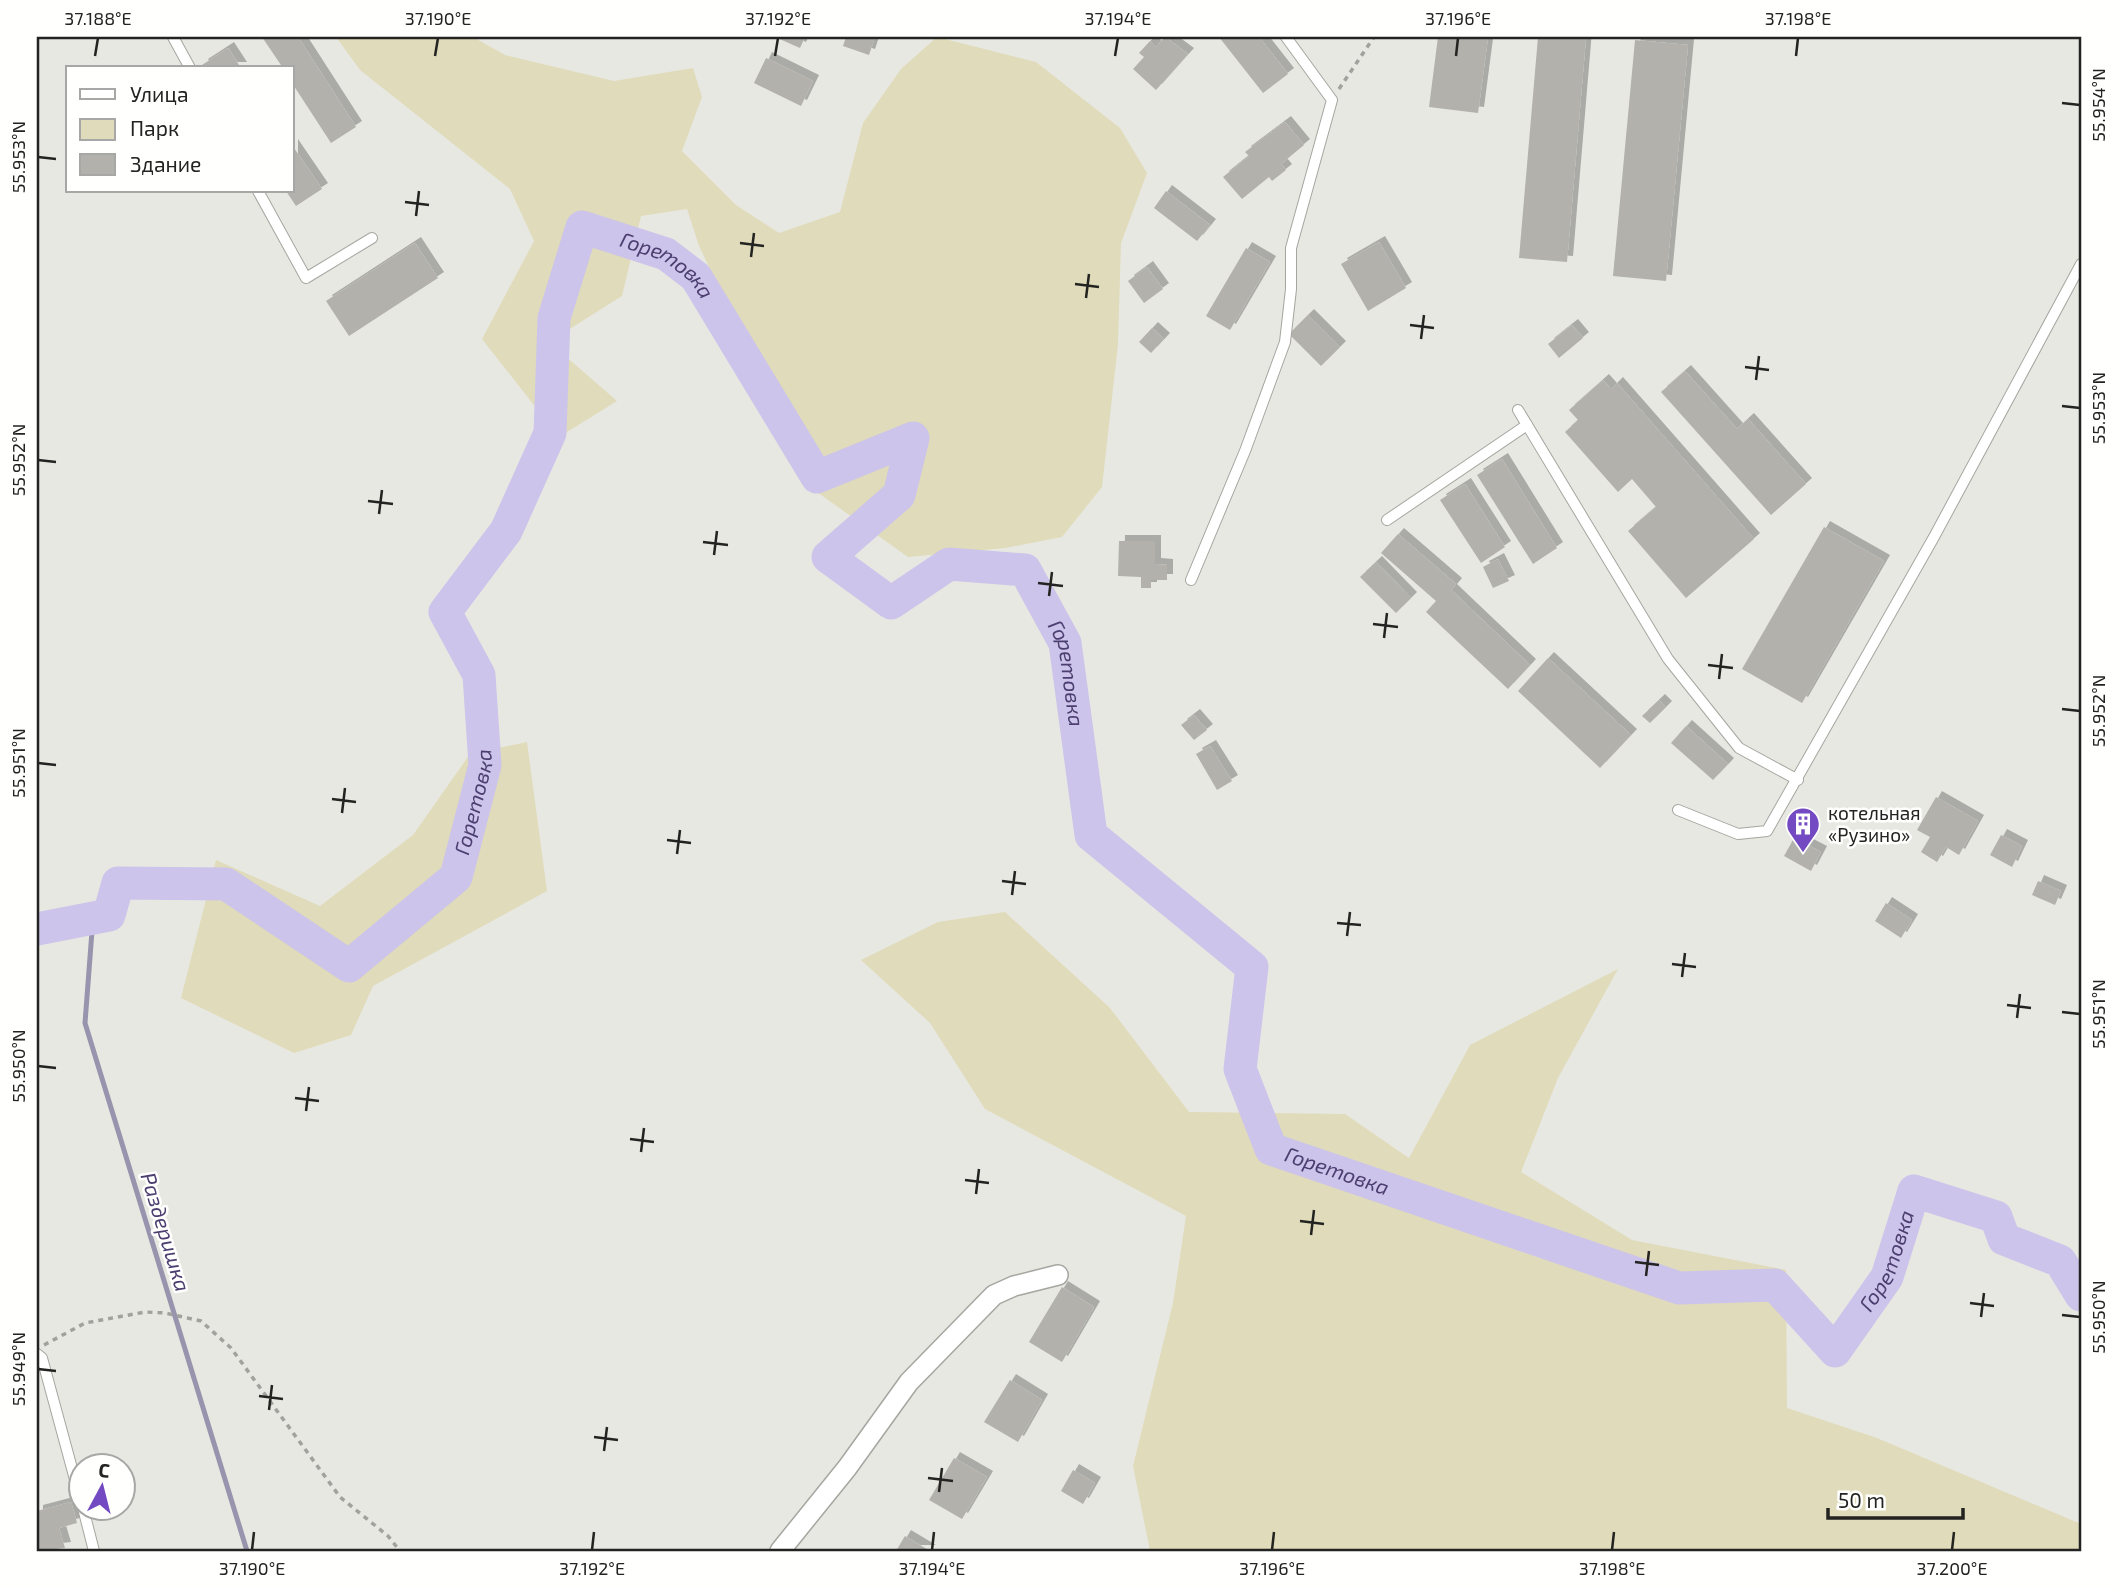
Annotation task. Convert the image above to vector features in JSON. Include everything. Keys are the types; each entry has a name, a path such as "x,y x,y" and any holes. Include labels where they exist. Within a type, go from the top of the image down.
{"street":[{"path":"780,1551 847,1468 909,1382 994,1295 1014,1286 1058,1275"}],"lane":[{"path":"173,37 189,66"},
{"path":"1191,580 1245,451 1284,342 1291,289 1291,248 1332,100 1286,37"},
{"path":"259,192 306,278 372,238"},
{"path":"1678,810 1738,834 1767,831 2078,281 2081,264"},
{"path":"1518,410 1668,659 1739,748 1798,780"},
{"path":"1387,520 1527,425"},
{"path":"37,1351 42,1358 57,1404 69,1452"},
{"path":"87,1522 94,1551"}],"path":[{"path":"1332,100 1374,37"},
{"path":"37,1351 85,1323 145,1312 165,1312 201,1321 231,1348 340,1497 388,1536 400,1551"}],"green space":[{"path":"336,37 473,37 505,55 614,81 693,68 702,97 682,151 736,205 779,233 840,212 863,123 901,69 937,37 1036,62 1120,128 1147,173 1121,243 1118,344 1102,487 1062,537 1005,548 908,557 817,492 699,246 687,209 641,216 622,296 549,342 617,401 559,437 482,339 534,241 510,189 360,70"},
{"path":"527,742 547,891 373,986 351,1035 294,1053 181,998 216,860 320,906 413,835 470,754"},
{"path":"1005,912 1110,1008 1189,1112 1345,1114 1409,1158 1470,1045 1618,969 1558,1078 1521,1172 1632,1240 1786,1270 1787,1408 1877,1438 2081,1524 2081,1551 1150,1551 1133,1466 1173,1303 1186,1216 985,1109 930,1023 861,960 938,922"}],"building":[{"path":"262,37 298,37 356,127 331,143 294,86 294,66 282,66"},
{"path":"775,37 805,37 800,48"},
{"path":"846,37 875,37 869,55 843,46"},
{"path":"1165,37 1188,54 1156,90 1133,69 1144,57 1139,53 1150,41 1156,47"},
{"path":"1219,37 1259,37 1288,74 1263,93"},
{"path":"1438,37 1488,37 1478,113 1429,107"},
{"path":"1538,37 1586,37 1567,262 1519,258"},
{"path":"1635,40 1688,45 1666,281 1613,276"},
{"path":"228,48 240,66 203,66"},
{"path":"766,58 813,81 801,106 754,83"},
{"path":"1285,122 1304,145 1281,164 1286,170 1272,181 1269,177 1242,199 1223,177 1249,156 1245,152"},
{"path":"294,148 322,189 296,206 287,192 294,192"},
{"path":"1166,191 1210,225 1197,241 1154,208"},
{"path":"1379,242 1406,288 1368,311 1341,264"},
{"path":"415,243 438,278 349,336 326,301"},
{"path":"1246,248 1270,262 1230,330 1206,316"},
{"path":"1147,267 1163,289 1144,303 1128,281"},
{"path":"1308,315 1340,347 1321,366 1289,334"},
{"path":"1572,325 1583,338 1559,358 1548,344"},
{"path":"1152,328 1164,339 1151,353 1139,342"},
{"path":"1685,371 1737,429 1748,419 1806,484 1771,515 1661,392"},
{"path":"1603,380 1611,389 1617,383 1754,539 1686,598 1628,531 1656,507 1632,479 1618,492 1565,432 1578,420 1569,410"},
{"path":"1502,459 1557,548 1533,564 1477,475"},
{"path":"1465,484 1505,547 1481,563 1440,500"},
{"path":"1824,527 1884,561 1802,703 1742,669"},
{"path":"1398,534 1456,584 1451,590 1530,665 1508,689 1426,612 1436,601 1381,553"},
{"path":"1119,541 1155,541 1155,564 1167,565 1167,580 1151,580 1151,588 1141,588 1141,577 1118,576"},
{"path":"1498,559 1509,581 1493,588 1483,567"},
{"path":"1376,562 1411,598 1396,613 1360,577"},
{"path":"1548,658 1631,735 1600,768 1518,691"},
{"path":"1659,700 1666,707 1650,723 1642,716"},
{"path":"1194,715 1207,730 1194,740 1181,725"},
{"path":"1686,726 1728,764 1713,780 1671,743"},
{"path":"1210,746 1232,781 1217,790 1196,754"},
{"path":"1936,797 1978,821 1959,855 1946,847 1937,862 1921,852 1930,837 1917,830"},
{"path":"2001,835 2022,846 2012,867 1990,855"},
{"name":"котельная «Рузино»","path":"1794,838 1821,852 1811,871 1784,856"},
{"path":"2038,881 2061,891 2055,905 2032,895"},
{"path":"1886,903 1912,920 1901,938 1875,921"},
{"path":"1062,1287 1094,1307 1062,1362 1029,1342"},
{"path":"1010,1380 1042,1400 1018,1442 984,1422"},
{"path":"954,1458 987,1477 962,1519 929,1500"},
{"path":"1073,1470 1095,1483 1083,1504 1061,1491"},
{"path":"66,1503 66,1522 77,1523 59,1528 65,1548 37,1551 37,1511"},
{"path":"905,1536 930,1551 896,1551"}],"waterway":[{"name":"Горетовка","path":"37,929 109,915 118,883 226,884 349,966 456,877 485,765 479,675 445,612 506,531 550,433 554,318 582,227 666,254 696,277 817,477 913,438 899,495 828,557 891,603 949,564 1025,570 1065,643 1091,835 1252,967 1240,1069 1271,1149 1679,1288 1775,1285 1835,1351 1887,1277 1914,1191 1996,1217 2004,1239 2060,1261 2081,1295"},
{"name":"Раздеришка","path":"93,918 85,1023 247,1551"}],"place":[{"name":"котельная «Рузино»","path":"1803,854"}]}
